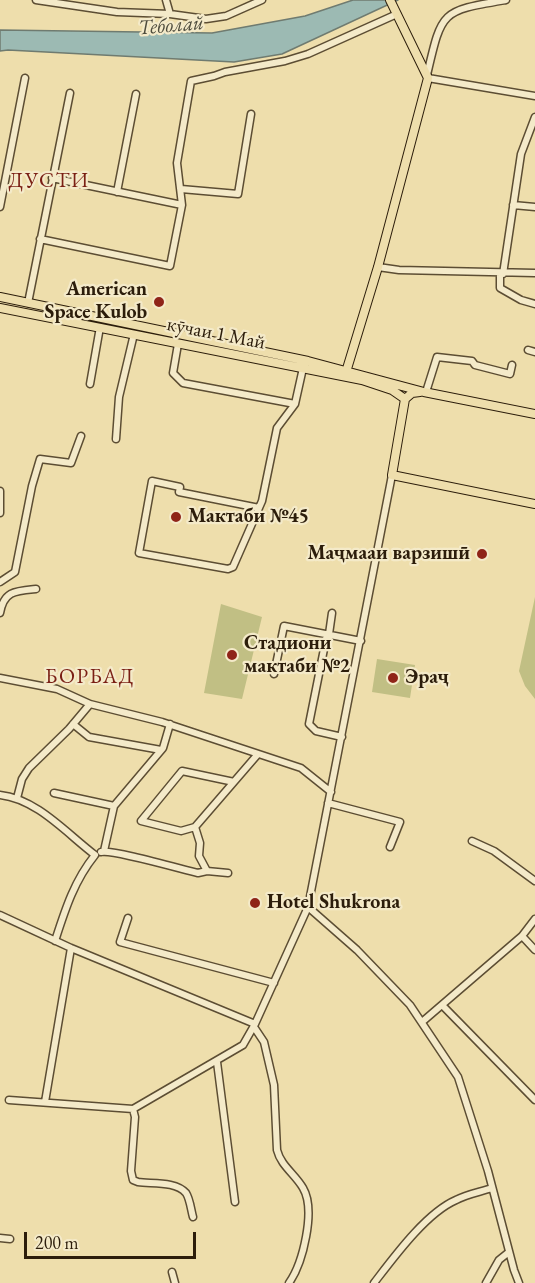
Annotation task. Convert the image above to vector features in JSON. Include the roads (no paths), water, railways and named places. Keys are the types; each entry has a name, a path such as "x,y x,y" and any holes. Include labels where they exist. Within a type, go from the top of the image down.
{"main road":[{"path":"345,373 378,267 427,77 393,7"},
{"name":"кӯчаи 1 Май","path":"0,297 425,392 535,414"},
{"name":"кӯчаи 1 Май","path":"0,308 303,368 345,373 392,390 405,399"},
{"path":"396,384 405,399"},
{"path":"425,392 412,393 405,399 392,475 535,504"}],"street":[{"path":"36,0 117,12 170,14 206,20 226,16 262,0"},
{"path":"166,0 170,14"},
{"path":"506,0 469,6 454,11 446,17 437,32 427,77 535,96"},
{"path":"40,239 170,266 182,205 182,189 177,163 191,81 308,54 393,7"},
{"path":"0,207 25,78"},
{"path":"28,303 70,93"},
{"path":"117,192 136,94"},
{"path":"182,189 237,194 251,114"},
{"path":"535,117 520,154 500,288 521,300 535,304"},
{"path":"52,178 182,205"},
{"path":"513,205 535,207"},
{"path":"378,267 399,270 501,274 535,273"},
{"path":"90,384 100,327"},
{"path":"116,439 119,397 134,334"},
{"path":"178,344 173,373 183,383 296,404"},
{"path":"425,392 437,357 472,361 475,365 510,374 512,366"},
{"path":"259,508 179,492 180,487 152,481 139,553 228,569 233,567 259,508 262,501 277,428 296,404 303,368"},
{"path":"0,582 15,572 32,486 40,459 71,463 81,436"},
{"path":"9,1100 133,1109 243,1045 308,907 392,475"},
{"path":"0,491 0,513"},
{"path":"0,613 2,600 6,597 23,590 36,589"},
{"path":"0,590 6,597"},
{"path":"332,614 309,724 316,731 342,737"},
{"path":"274,674 284,626 361,641"},
{"path":"0,678 57,689 90,704 170,724 301,768 331,792"},
{"path":"17,798 22,779 29,768 90,704"},
{"path":"73,724 89,737 161,750"},
{"path":"104,851 114,806 161,750 170,724"},
{"path":"234,782 182,771 141,821 181,831 195,827 234,782 258,754"},
{"path":"54,793 114,806"},
{"path":"0,795 17,798 50,818 94,855"},
{"path":"328,803 400,822 390,847"},
{"path":"195,827 200,843 199,856 207,871"},
{"path":"472,840 494,851 535,881"},
{"path":"55,941 82,871 94,855 104,851 198,873 207,871 228,873"},
{"path":"308,907 357,950 410,1005 458,1077 519,1283"},
{"path":"0,915 71,948 254,1025 264,1042 274,1085 279,1159 304,1190 308,1202 308,1230 292,1281"},
{"path":"128,918 120,942 274,983"},
{"path":"422,1022 522,936 535,919"},
{"path":"522,936 535,950"},
{"path":"45,1102 71,948"},
{"path":"442,1005 535,1100"},
{"path":"216,1062 235,1202"},
{"path":"133,1109 135,1117 131,1171 133,1180 180,1188 187,1195 194,1217"},
{"path":"374,1283 399,1250 442,1208 456,1199 492,1188"},
{"path":"0,1238 10,1239"},
{"path":"486,1283 499,1260 509,1252"},
{"path":"514,1270 514,1283"},
{"path":"172,1272 175,1283"}],"water":[{"path":"353,0 398,0 282,54 234,62 0,51 0,30 212,33 305,16"}],"place":[{"name":"American Space Kulob","path":"159,302"},
{"name":"Мактаби №45","path":"176,517"},
{"name":"Маҷмааи варзишӣ","path":"482,554"},
{"name":"Стадиони мактаби №2","path":"232,655"},
{"name":"Эраҷ","path":"393,678"},
{"name":"Hotel Shukrona","path":"255,903"}],"district":[{"name":"ДУСТИ","path":"49,181"},
{"name":"БОРБАД","path":"90,677"}],"water label":[{"name":"Теболай","path":"171,26"}]}
